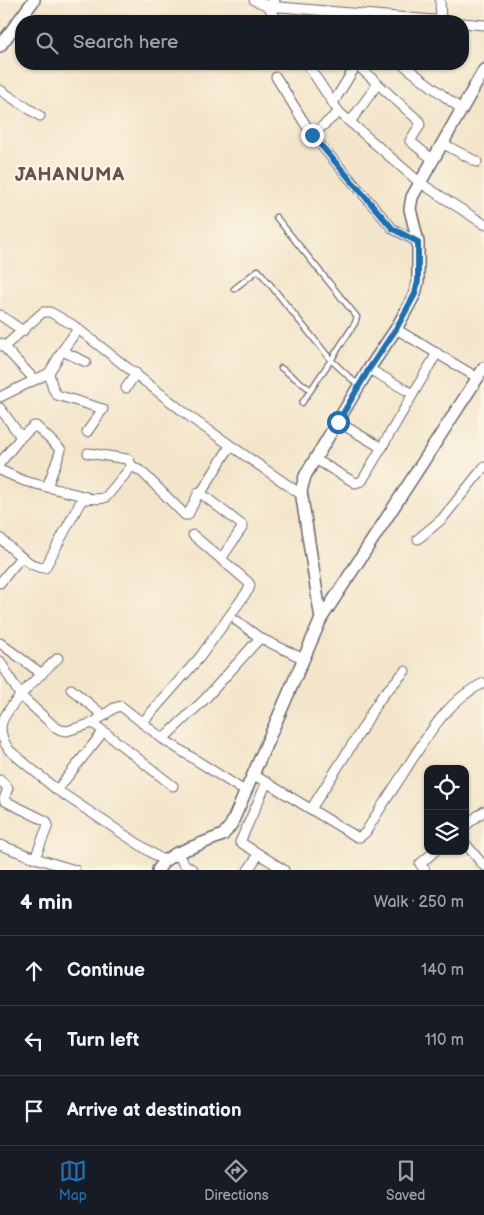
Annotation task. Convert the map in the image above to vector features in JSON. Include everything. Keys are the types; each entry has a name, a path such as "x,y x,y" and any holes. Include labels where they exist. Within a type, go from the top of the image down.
{"street":[{"path":"23,15 34,0"},
{"path":"254,0 350,15"},
{"path":"440,0 441,15"},
{"path":"272,3 276,15"},
{"path":"469,23 484,24"},
{"path":"0,46 15,26"},
{"path":"311,70 339,112 350,122 419,182 484,224"},
{"path":"333,102 353,70"},
{"path":"363,70 419,121 420,125 410,141 432,158"},
{"path":"410,70 461,109"},
{"path":"321,619 302,495 304,476 369,369 396,329 415,294 418,281 418,242 410,203 432,158 484,70"},
{"path":"276,77 312,135 393,229 418,242"},
{"path":"350,122 377,84"},
{"path":"0,90 40,116"},
{"path":"312,135 339,112"},
{"path":"442,143 477,162"},
{"path":"34,379 2,345 23,331 45,311 60,317 78,329 194,420 302,495"},
{"path":"0,315 23,331"},
{"path":"0,398 49,373 78,329"},
{"path":"58,658 20,695 4,719 0,727 4,743 9,750 58,790 161,866 177,853 223,835 231,825 254,775 321,619 482,372 438,353 396,329"},
{"path":"62,351 86,362"},
{"path":"315,459 352,482 358,483 362,481 438,353"},
{"path":"369,369 413,394"},
{"path":"49,373 57,395 103,409 87,432"},
{"path":"126,388 136,373"},
{"path":"0,408 3,420 21,437"},
{"path":"338,422 382,448"},
{"path":"0,464 21,437 36,426 61,450 47,487"},
{"path":"88,453 127,458 132,466 142,472 185,516 188,515 197,495 230,446"},
{"path":"0,470 24,481 88,498 102,499 106,497 132,466"},
{"path":"418,539 442,519 484,467"},
{"path":"200,493 243,527 220,558"},
{"path":"0,538 20,557 39,567 45,568 79,504 88,498"},
{"path":"142,724 200,657 249,589 250,585 248,582 193,535"},
{"path":"0,583 20,557"},
{"path":"237,621 260,638 304,659"},
{"path":"163,738 205,699 260,638"},
{"path":"0,643 42,674"},
{"path":"0,661 20,695 54,726 61,730 67,731 93,723 118,706 121,706 142,724 246,792"},
{"path":"310,809 374,708 405,671"},
{"path":"254,775 357,837 363,835 428,735 450,708 472,688 484,683"},
{"path":"71,689 104,716"},
{"path":"93,723 173,786"},
{"path":"58,790 103,732"},
{"path":"0,780 8,788 5,801 46,821 48,825 35,858"},
{"path":"267,782 240,840 242,844 284,870"},
{"path":"469,823 484,811"},
{"path":"0,845 75,870"},
{"path":"469,848 484,866"},
{"path":"177,853 183,863 193,870"},
{"path":"248,870 258,854"},
{"path":"425,870 420,864 430,855"}],"lane":[{"path":"276,217 357,317 355,323 302,402"},
{"path":"234,290 258,270 331,360 359,386"},
{"path":"281,368 311,390"}],"district":[{"name":"JAHANUMA","path":"70,175"}],"route":[{"path":"312,135 393,229 418,242 418,281 415,294 396,329 369,369 338,422"}]}
